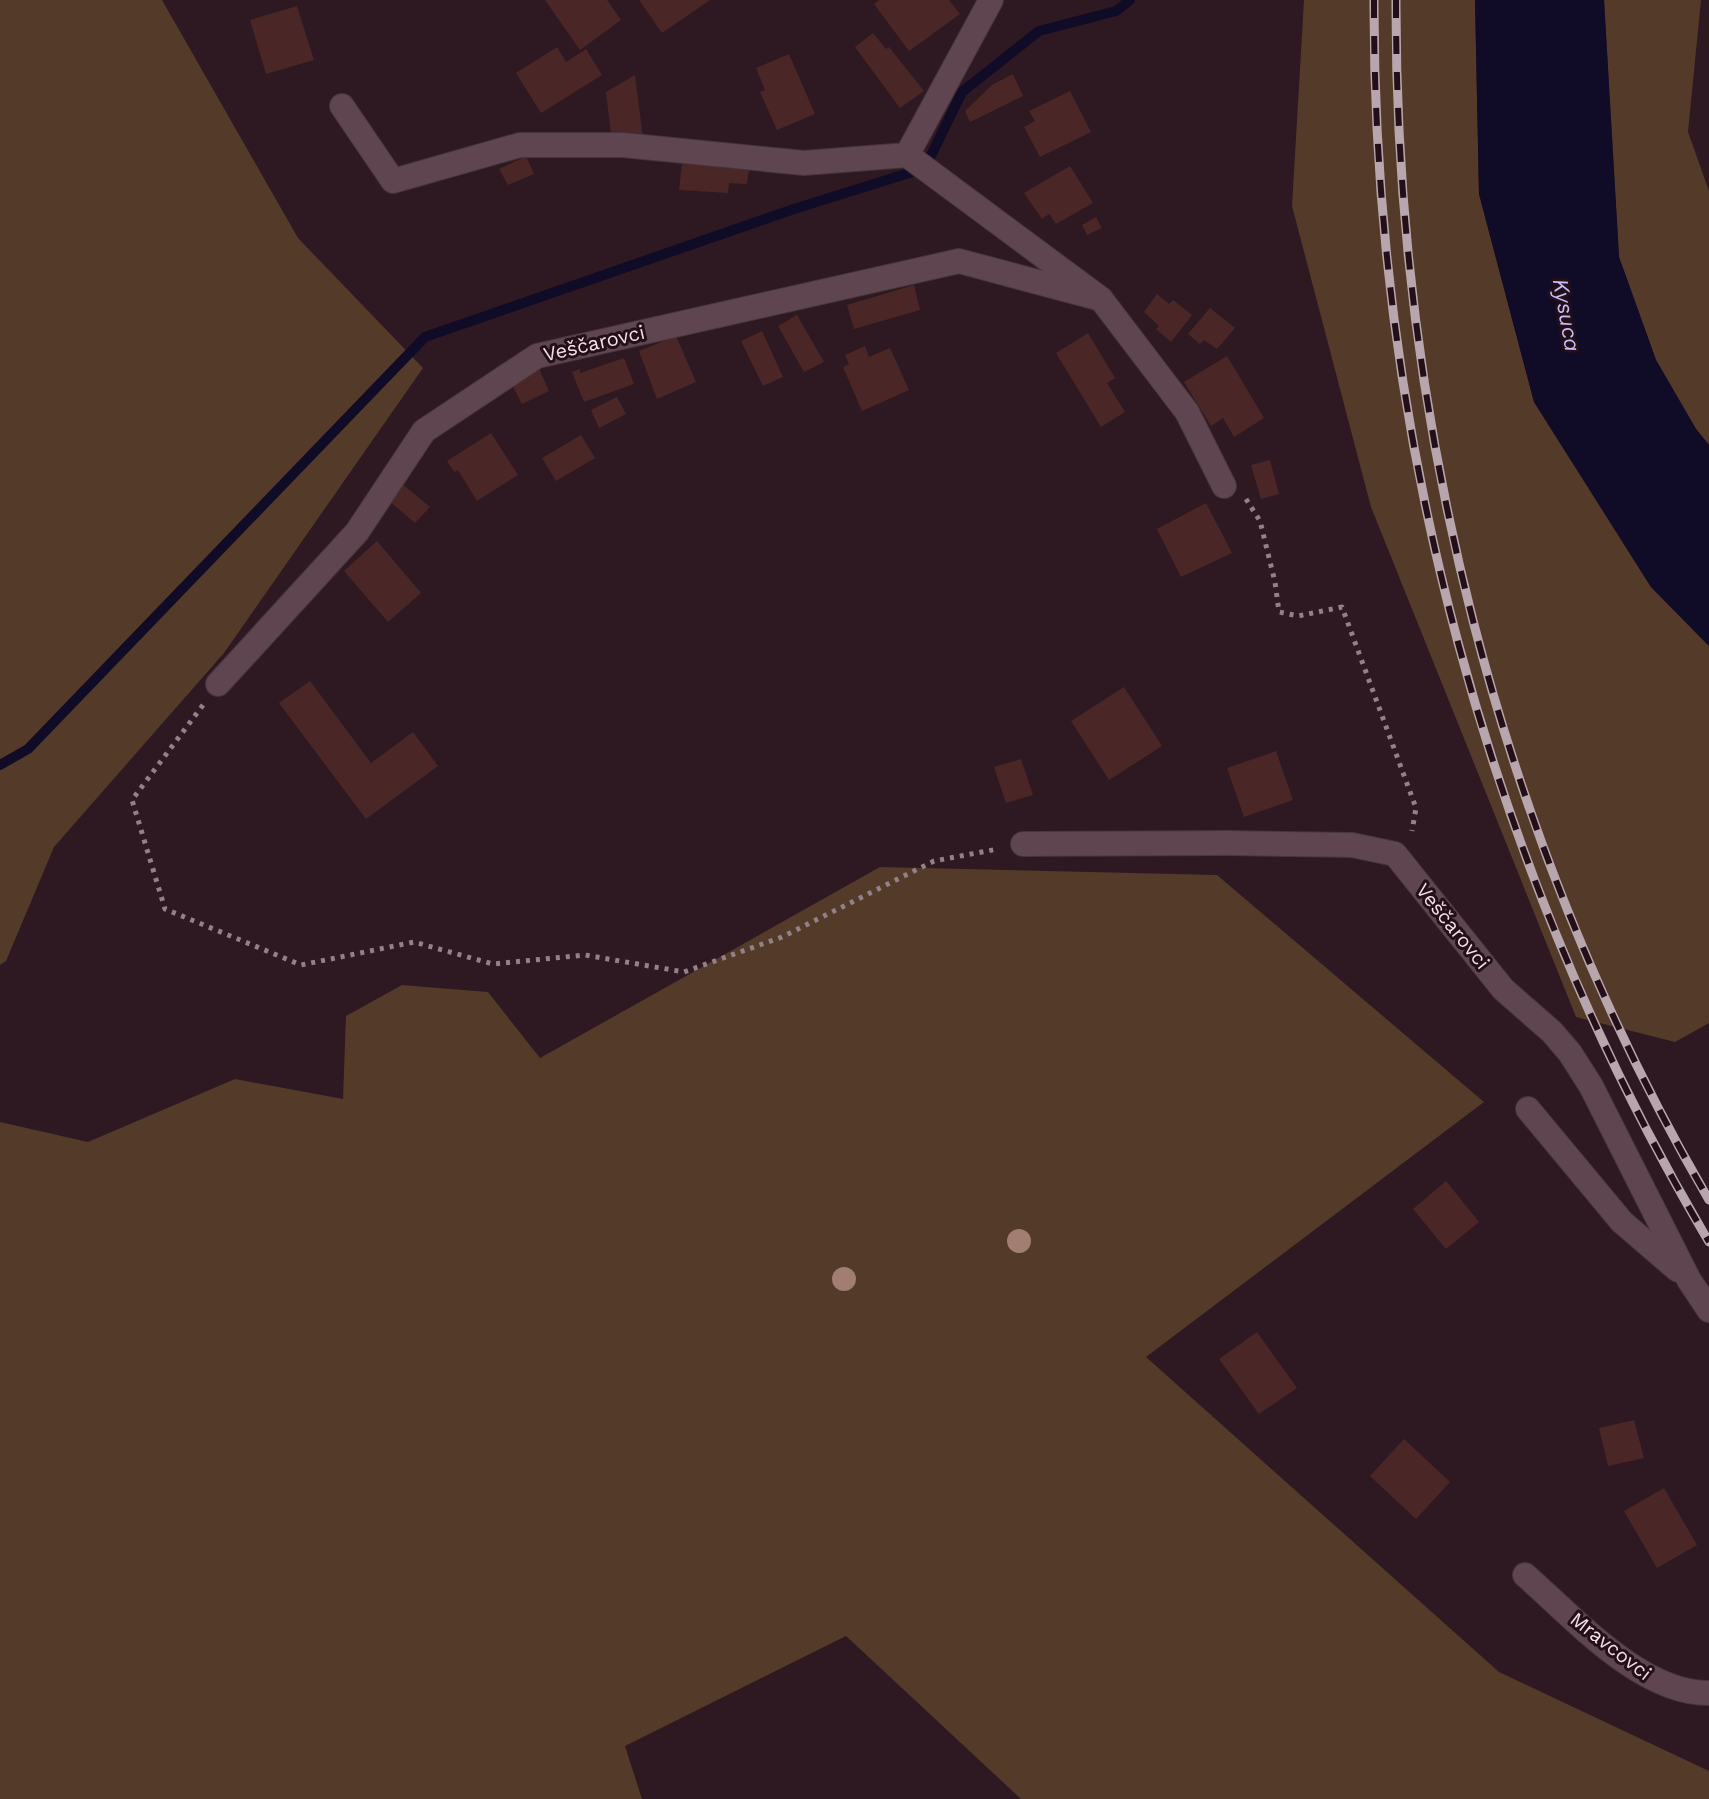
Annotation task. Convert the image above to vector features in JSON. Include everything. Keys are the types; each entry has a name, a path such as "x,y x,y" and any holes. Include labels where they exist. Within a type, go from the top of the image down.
{"street":[{"path":"907,155 991,0"},
{"path":"342,106 393,181 520,145 623,145 804,163 907,155 1101,299 1187,412 1224,486"},
{"name":"Veščarovci","path":"218,684 357,532 424,431 537,356 959,261 1101,299"},
{"path":"1023,844 1352,845 1395,854"},
{"name":"Veščarovci","path":"1395,854 1503,989 1552,1032 1570,1053 1591,1086 1689,1280 1709,1310"},
{"path":"1528,1109 1622,1222 1689,1280"},
{"name":"Mravcovci","path":"1525,1575 1637,1671 1679,1689 1709,1693"}],"path":[{"path":"1224,486 1237,486 1260,521 1279,612 1298,616 1342,607 1416,808 1411,842 1395,854"},
{"path":"218,684 132,800 136,814 165,909 301,965 414,942 493,964 585,955 684,972 782,937 934,861 1023,844"}],"shaded area":[{"path":"0,0 162,0 298,238 423,368 224,653 54,847 6,961 0,965"},
{"path":"1304,0 1475,0 1479,194 1534,402 1651,587 1709,646 1709,1023 1675,1042 1576,1017 1371,507 1292,206"},
{"path":"1604,0 1701,0 1688,132 1709,191 1709,445 1696,429 1656,360 1619,257"},
{"path":"880,867 1217,875 1484,1102 1146,1357 1499,1672 1709,1771 1709,1799 1021,1799 846,1636 625,1746 642,1799 0,1799 0,1122 88,1142 235,1079 343,1099 346,1016 402,985 488,992 540,1058"}],"water":[{"name":"Kysuca","path":"1475,0 1604,0 1619,257 1656,360 1696,429 1709,445 1709,646 1651,587 1534,402 1479,194"}],"building":[{"path":"545,0 607,0 621,20 580,50"},
{"path":"639,0 710,0 662,33"},
{"path":"879,0 949,0 960,14 909,51 874,4"},
{"path":"297,6 314,60 266,74 250,20"},
{"path":"873,33 886,49 889,47 924,91 900,108 855,47"},
{"path":"557,47 566,62 586,49 602,75 541,113 516,73"},
{"path":"789,54 815,114 777,130 760,92 765,90 756,68"},
{"path":"1013,74 1023,96 970,122 965,111 992,85"},
{"path":"635,75 643,138 612,142 606,92"},
{"path":"1070,91 1091,132 1040,157 1024,127 1035,121 1029,111"},
{"path":"526,156 534,174 508,185 499,169"},
{"path":"682,163 749,170 747,184 729,183 728,193 679,190"},
{"path":"1070,166 1093,203 1056,224 1049,214 1042,219 1024,193"},
{"path":"1096,217 1102,228 1087,235 1082,225"},
{"path":"914,285 920,310 854,329 847,305"},
{"path":"1157,294 1169,304 1173,300 1192,315 1171,342 1156,329 1159,326 1144,312"},
{"path":"1210,308 1235,328 1217,349 1204,340 1200,344 1188,334"},
{"path":"797,315 824,362 804,372 778,326"},
{"path":"762,331 783,377 763,386 741,341"},
{"path":"1088,333 1115,378 1107,383 1125,412 1101,427 1056,353"},
{"path":"676,336 696,382 657,399 639,351"},
{"path":"865,346 869,357 890,348 909,390 862,411 843,367 849,364 845,355"},
{"path":"1227,356 1264,418 1234,437 1223,418 1211,426 1184,382"},
{"path":"624,358 634,384 584,402 572,372 580,369 580,373"},
{"path":"538,366 549,391 522,404 510,381"},
{"path":"617,397 626,414 599,428 591,410"},
{"path":"491,433 518,475 477,501 458,470 454,472 447,461"},
{"path":"581,435 595,458 556,481 542,458"},
{"path":"1270,460 1279,494 1261,499 1251,465"},
{"path":"401,483 430,507 415,523 387,499"},
{"path":"1206,503 1232,553 1181,577 1157,529"},
{"path":"377,541 421,593 388,622 344,571"},
{"path":"310,681 371,763 413,732 438,766 366,819 279,703"},
{"path":"1124,687 1162,746 1109,780 1071,721"},
{"path":"1276,751 1293,800 1244,817 1227,768"},
{"path":"1021,759 1033,795 1006,803 994,767"},
{"path":"1446,1181 1479,1222 1446,1249 1413,1209"},
{"path":"1257,1332 1297,1388 1259,1414 1219,1359"},
{"path":"1634,1420 1644,1458 1608,1466 1599,1428"},
{"path":"1404,1439 1450,1482 1416,1519 1370,1476"},
{"path":"1664,1488 1697,1545 1657,1568 1624,1511"}],"waterway":[{"path":"0,765 28,749 425,337 794,209 925,168 962,92 1039,31 1116,11 1130,0"}],"railway":[{"path":"1374,0 1379,162 1395,324 1421,485 1458,644 1506,799 1563,951 1631,1099 1709,1242"},
{"path":"1396,0 1401,156 1415,313 1439,467 1473,621 1517,771 1571,918 1635,1062 1709,1200"}]}
